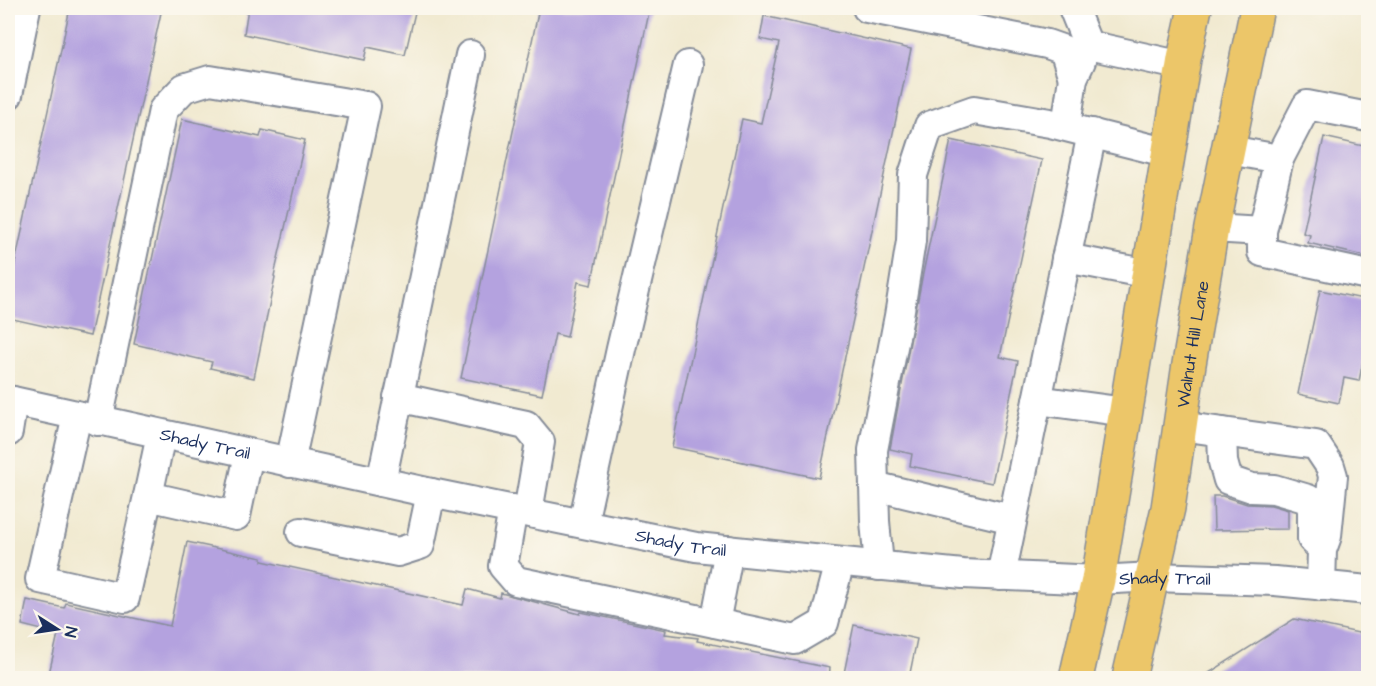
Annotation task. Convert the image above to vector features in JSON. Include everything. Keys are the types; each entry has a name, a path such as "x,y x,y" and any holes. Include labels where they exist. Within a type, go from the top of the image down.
{"main road":[{"path":"1076,678 1098,580 1195,8"},
{"name":"Walnut Hill Lane","path":"1129,678 1168,508 1212,228 1257,8"}],"street":[{"path":"8,95 26,8"},
{"path":"867,8 1047,44 1064,50 1074,78 1079,130 1066,258 1001,576"},
{"path":"1073,8 1088,45 1074,78"},
{"path":"1088,45 1184,66"},
{"path":"381,482 470,55"},
{"path":"583,524 621,349 688,65"},
{"path":"161,435 125,598 40,579 88,418 163,110 184,88 210,80 366,106 290,463"},
{"path":"1368,117 1307,105 1279,159 1262,231 1262,252 1368,275"},
{"path":"879,566 873,450 911,241 913,176 929,126 974,110 1079,130 1169,153"},
{"path":"1229,150 1279,159"},
{"path":"1212,228 1262,231"},
{"path":"1066,258 1149,274"},
{"path":"398,397 526,425 540,442 503,566 516,581 795,640 824,623 840,562"},
{"path":"1037,400 1126,412"},
{"path":"8,432 10,401"},
{"name":"Shady Trail","path":"10,401 290,463 696,547 963,574 1098,580 1153,578 1275,581 1368,590"},
{"path":"1180,426 1317,445 1330,466 1333,476 1327,536 1322,550 1321,586"},
{"path":"1222,432 1223,462 1228,480 1252,488 1274,489 1308,499 1312,509 1312,539 1322,550"},
{"path":"148,496 236,516 249,454"},
{"path":"874,486 1012,519"},
{"path":"301,532 398,552 420,545 431,493"},
{"path":"715,623 729,550"}],"building":[{"path":"70,8 162,8 90,336 8,318 8,296"},
{"path":"248,8 416,8 405,55 367,47 364,60 244,34"},
{"path":"539,8 650,8 591,285 578,282 567,337 555,334 542,395 461,378"},
{"path":"764,16 911,49 819,478 672,447 742,119 761,123 779,43 760,39"},
{"path":"182,119 260,137 262,130 305,140 274,276 254,378 210,368 212,362 134,344"},
{"path":"1324,137 1368,147 1368,257 1308,243 1310,235 1303,233"},
{"path":"951,140 1042,160 1000,357 1018,361 992,483 910,466 912,454 890,449"},
{"path":"1320,290 1368,300 1368,336 1359,381 1344,378 1339,403 1298,394"},
{"path":"1213,496 1288,510 1288,529 1214,530"},
{"path":"187,542 262,558 262,561 463,605 467,589 500,598 501,593 580,614 581,612 666,630 665,634 698,638 697,641 830,668 829,678 48,678 58,634 22,625 27,600 64,608 66,603 170,626"},
{"path":"1294,619 1368,635 1368,678 1201,678"},
{"path":"854,625 917,639 909,678 843,678"}]}
